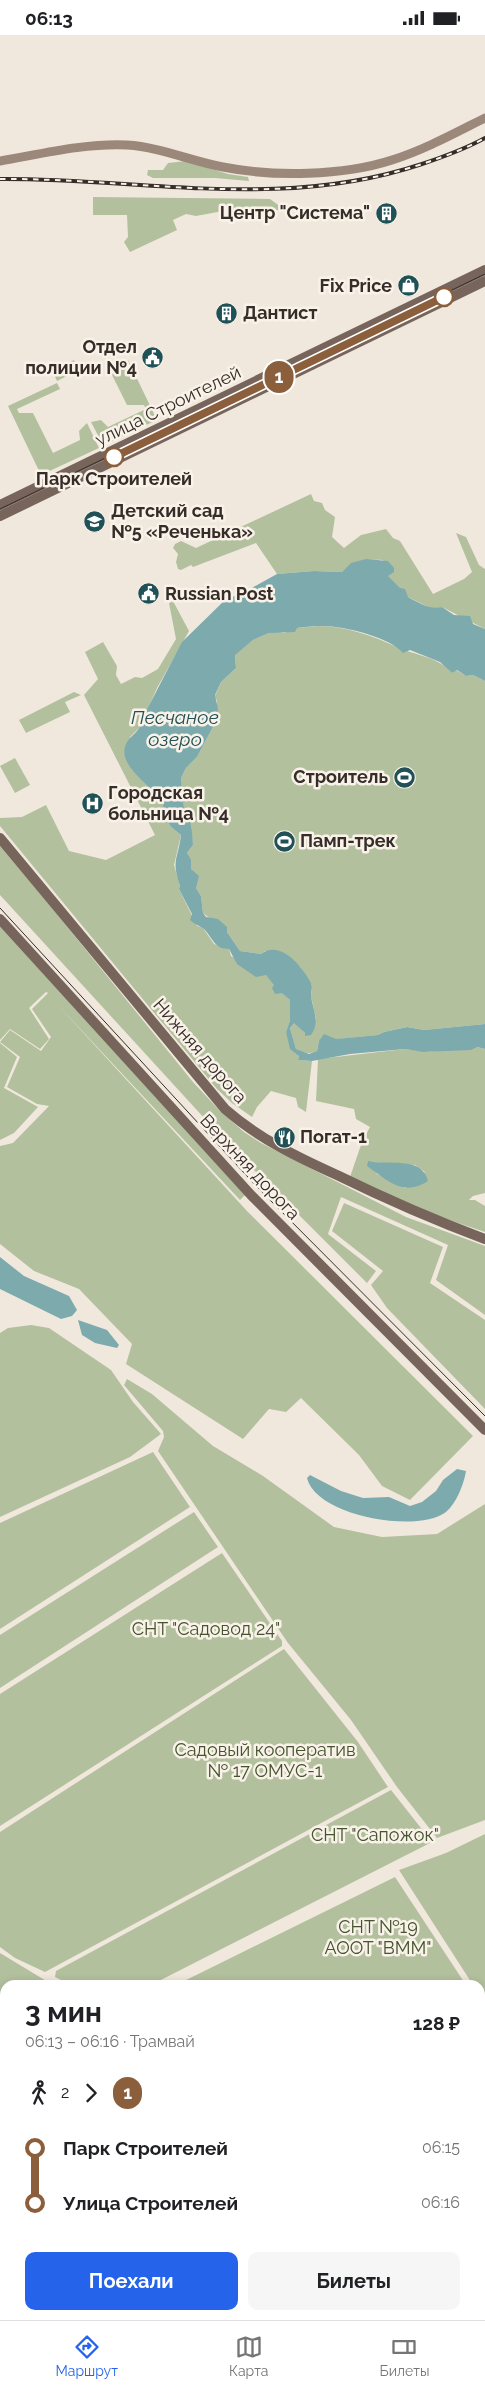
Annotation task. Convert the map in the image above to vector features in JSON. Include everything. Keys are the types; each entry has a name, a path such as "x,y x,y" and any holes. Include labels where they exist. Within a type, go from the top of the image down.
{"main road":[{"path":"0,161 94,147 128,145 157,149 205,163 248,171 336,171 392,160 485,119"},
{"name":"улица Строителей","path":"0,505 485,270"},
{"name":"улица Строителей","path":"0,517 485,281"},
{"name":"Нижняя дорога","path":"0,838 220,1104 246,1127 301,1158 366,1189 427,1217 485,1239"},
{"name":"Верхняя дорога","path":"0,919 251,1195 485,1429"}],"green space":[{"path":"186,161 228,174 248,177 249,181 215,178 153,178 147,175 148,170 163,170 168,163"},
{"path":"93,197 270,199 285,210 223,211 196,216 186,214 173,220 177,230 130,252 124,242 128,237 127,215 93,215"},
{"path":"74,360 79,370 57,381 52,370"},
{"path":"128,360 157,420 103,445 91,422 101,420 108,427 146,409 144,405 127,405 109,369"},
{"path":"57,383 60,389 17,409 19,413 33,413 53,453 80,440 79,431 87,423 99,448 41,475 8,406"},
{"path":"311,494 314,501 322,503 325,510 335,517 332,537 344,548 361,535 386,529 393,538 400,541 433,594 464,579 472,572 456,533 466,537 479,565 485,569 485,629 442,607 436,609 408,597 387,576 383,560 361,561 342,572 314,571 277,574 256,543 193,567 191,565 181,570 178,569 176,562 178,554 173,548 175,544 181,541 196,548"},
{"path":"173,601 189,631 157,688 139,728 130,737 132,769 164,803 161,811 171,827 181,835 174,865 180,886 179,889 197,926 203,928 214,944 229,949 231,956 266,975 290,1000 290,1020 286,1032 299,1056 298,1060 312,1061 306,1112 298,1107 296,1098 271,1091 257,1107 252,1117 232,1103 217,1089 0,826 0,818 22,817 46,805 69,851 106,860 155,835 84,695 98,679 85,652 103,642 117,666 116,675 121,684 135,677 142,678 158,669 176,639 169,603"},
{"path":"319,626 349,630 369,636 440,663 452,673 456,670 466,676 473,675 485,681 485,1024 424,1030 407,1027 378,1035 319,1041 317,1051 301,1052 296,1049 290,1028 294,1022 305,1033 305,1036 316,1019 311,996 312,985 300,967 281,952 265,951 261,954 240,951 227,932 203,913 201,896 196,888 187,853 193,845 189,816 184,808 181,778 186,768 197,757 214,725 217,701 215,696 221,682 236,668 235,654 253,640 269,633 276,631 284,633 296,628"},
{"path":"74,692 81,695 65,702 70,712 26,733 19,720"},
{"path":"15,758 30,785 15,793 0,766"},
{"path":"0,844 193,1082 220,1111 244,1132 261,1143 406,1217 485,1246 485,1315 436,1280 448,1245 341,1197 328,1234 376,1271 367,1283 227,1143 0,895"},
{"path":"0,924 245,1195 240,1200 56,1003 247,1211 473,1436 410,1500 382,1486 359,1455 301,1398 286,1412 269,1409 243,1439 126,1364 132,1344 79,1289 34,1271 0,1244 0,1146 13,1143 49,1106 37,1104 7,1087 20,1057 0,1042 10,1030 41,1051 51,1037 32,1009 48,993 46,992 29,1008 49,1039 40,1049 10,1029 0,1040"},
{"path":"0,1043 17,1057 4,1088 38,1107 14,1133 0,1140"},
{"path":"477,1047 485,1049 485,1193 473,1196 469,1200 475,1200 485,1206 485,1232 437,1216 350,1177 362,1142 370,1127 356,1119 354,1109 316,1101 318,1059 405,1049 428,1052","holes":["368,1162 415,1165 425,1172 405,1188 377,1174"]},
{"path":"344,1203 443,1247 430,1283 485,1320 485,1409 387,1308 371,1285 383,1271 332,1231"},
{"path":"31,1325 49,1328 111,1370 133,1402 161,1434 130,1457 0,1517 0,1333 8,1328"},
{"path":"127,1379 152,1394 213,1446 263,1476 334,1527 382,1537 437,1534 485,1504 485,1820 437,1838 397,1787 351,1720 288,1643 158,1451 164,1437 163,1431 124,1385"},
{"path":"153,1452 190,1507 0,1629 0,1523"},
{"path":"194,1512 218,1547 0,1688 0,1635"},
{"name":"СНТ \"Садовод 24\"","path":"222,1553 282,1641 282,1646 0,1826 0,1694"},
{"name":"Садовый кооператив № 17 ОМУС-1","path":"284,1649 358,1742 388,1787 45,1972 15,1958 0,1947 0,1832"},
{"name":"СНТ \"Сапожок\"","path":"391,1790 432,1842 161,1980 61,1980 55,1977 56,1971"},
{"path":"485,1834 485,1980 470,1980 399,1870 446,1853"},
{"name":"СНТ №19 АООТ \"ВММ\"","path":"395,1877 463,1980 186,1980"},
{"path":"0,1953 45,1980 0,1980"}],"water":[{"name":"Песчаное озеро","path":"366,559 388,561 394,568 394,572 388,576 400,588 405,589 408,597 429,607 442,607 454,615 470,616 473,624 485,629 485,681 473,675 466,676 457,670 452,673 440,662 410,650 403,653 397,647 377,637 352,630 329,626 311,626 297,628 295,632 269,633 253,640 235,655 236,668 221,682 215,695 218,709 214,725 197,757 186,768 181,778 184,808 189,816 192,832 193,845 187,853 191,860 191,869 199,876 196,888 201,896 203,913 206,917 218,919 227,927 227,932 240,951 261,954 269,950 276,950 284,953 297,963 311,983 311,995 316,1020 314,1030 311,1035 305,1036 305,1033 294,1023 290,1028 296,1049 309,1054 317,1051 319,1041 324,1034 336,1039 378,1035 407,1027 424,1030 485,1024 485,1049 477,1047 471,1050 423,1052 405,1049 350,1054 312,1061 298,1060 299,1056 290,1049 286,1032 290,1020 290,1000 282,993 275,994 272,988 274,985 266,975 256,977 237,964 229,949 224,949 217,945 204,929 190,920 192,914 179,889 176,870 181,835 171,827 161,811 164,803 132,770 127,762 125,747 127,741 140,727 143,717 182,642 227,598 239,595 277,574 314,571 342,572 351,563"},
{"path":"368,1161 411,1165 419,1168 428,1181 411,1188 396,1185 367,1166"},
{"path":"0,1257 24,1276 69,1296 77,1310 72,1316 61,1319 0,1289"},
{"path":"78,1320 107,1330 119,1345 117,1348 95,1343 82,1335"},
{"path":"457,1469 466,1471 459,1493 450,1508 446,1512 432,1518 413,1521 392,1521 347,1511 328,1502 314,1491 307,1478 310,1475 341,1491 363,1498 389,1497 410,1506 422,1502 436,1491 443,1480"}],"tram line":[{"path":"0,509 485,274"},
{"name":"1","path":"114,457 444,297"},
{"path":"0,908 258,1188 485,1416"}],"railway":[{"path":"0,179 54,180 212,189 317,186 369,178 422,164 470,146 485,138"}],"place":[{"name":"Центр \"Система\"","path":"386,213"},
{"name":"Fix Price","path":"408,286"},
{"name":"Дантист","path":"227,313"},
{"name":"Отдел полиции №4","path":"153,357"},
{"name":"Парк Строителей","path":"114,457"},
{"name":"Детский сад №5 «Реченька»","path":"95,521"},
{"name":"Russian Post","path":"149,594"},
{"name":"Строитель","path":"404,777"},
{"name":"Городская больница №4","path":"92,803"},
{"name":"Памп-трек","path":"284,841"},
{"name":"Погат-1","path":"284,1137"}]}
